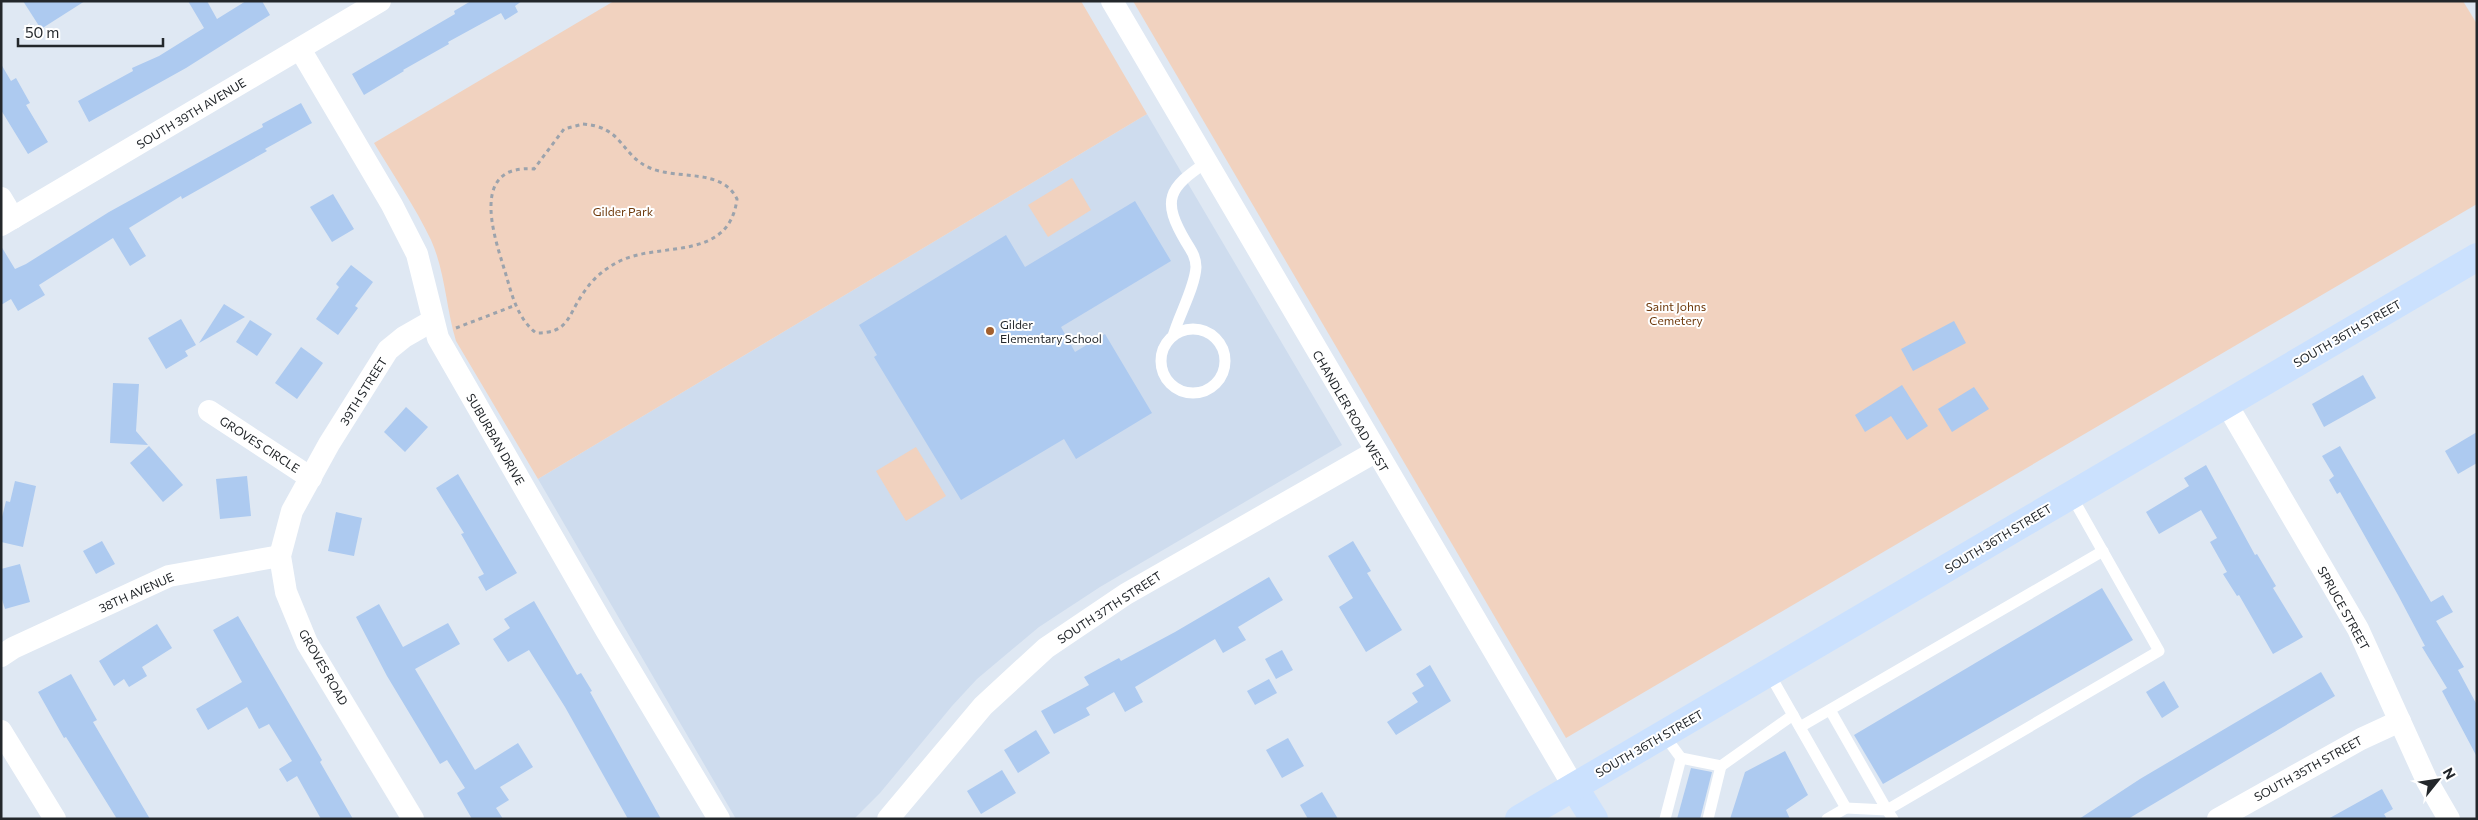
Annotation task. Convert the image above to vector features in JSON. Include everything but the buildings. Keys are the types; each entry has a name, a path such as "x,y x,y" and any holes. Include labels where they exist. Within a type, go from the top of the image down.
{"main road":[{"name":"SOUTH 36TH STREET","path":"1519,819 2477,257"},
{"name":"CHANDLER ROAD WEST","path":"1574,787 1594,819"}],"street":[{"name":"SOUTH 39TH AVENUE","path":"7,222 380,1"},
{"name":"CHANDLER ROAD WEST","path":"1112,1 1375,452 1574,787"},
{"name":"SUBURBAN DRIVE","path":"300,49 392,205 417,254 423,272 435,330 601,621 719,819"},
{"path":"1,198 7,222"},
{"name":"39TH STREET","path":"311,478 388,350 404,336 435,330"},
{"name":"SPRUCE STREET","path":"2226,404 2358,628 2427,781 2449,819"},
{"name":"GROVES CIRCLE","path":"209,410 311,478"},
{"name":"SOUTH 37TH STREET","path":"888,819 983,706 1046,648 1126,594 1375,452"},
{"name":"GROVES ROAD","path":"311,478 292,511 280,556 286,592 308,643 414,819"},
{"name":"38TH AVENUE","path":"1,656 13,648 169,576 280,556"},
{"name":"SOUTH 35TH STREET","path":"2218,819 2361,739 2400,721"},
{"path":"1,730 48,817"}],"lane":[{"path":"1173,336 1192,329 1211,334 1219,341 1226,360 1224,370 1213,387 1203,392 1192,394 1181,391 1168,381 1161,366 1161,354 1165,344 1173,336 1193,281 1196,266 1194,254 1173,220 1171,200 1178,185 1207,162"},
{"path":"1827,819 1846,808 1890,814 2158,651 2071,495"},
{"path":"1800,727 2103,551"},
{"path":"1769,673 1846,808"},
{"path":"1830,710 1890,814"},
{"path":"1706,816 1710,794 1721,766 1793,715"},
{"path":"1664,735 1681,758 1680,786 1675,805 1665,819"},
{"path":"1681,758 1721,766"}],"path":[{"path":"583,124 602,127 624,144 635,160 652,169 709,179 726,185 733,192 736,199 731,222 717,236 694,246 639,255 615,263 601,272 591,282 581,296 568,321 558,329 536,333 522,320 516,305 493,233 490,216 493,192 498,180 505,174 525,168 534,169 564,129 583,124"},
{"path":"435,330 457,328 516,305"}],"shaded area":[{"path":"1147,114 1342,445 1100,587 1039,627 977,679 952,706 880,793 854,819 736,819 538,479"}],"green space":[{"name":"Gilder Park","path":"614,1 1081,1 1147,114 538,479 456,341 436,252 411,203 374,143"},
{"name":"Saint Johns Cemetery","path":"1133,1 2463,1 2477,24 2477,204 1566,738"},
{"path":"1072,178 1091,210 1048,237 1028,205"},
{"path":"916,447 946,496 906,521 876,471"}],"place":[{"name":"Gilder Elementary School","path":"990,331"}]}
